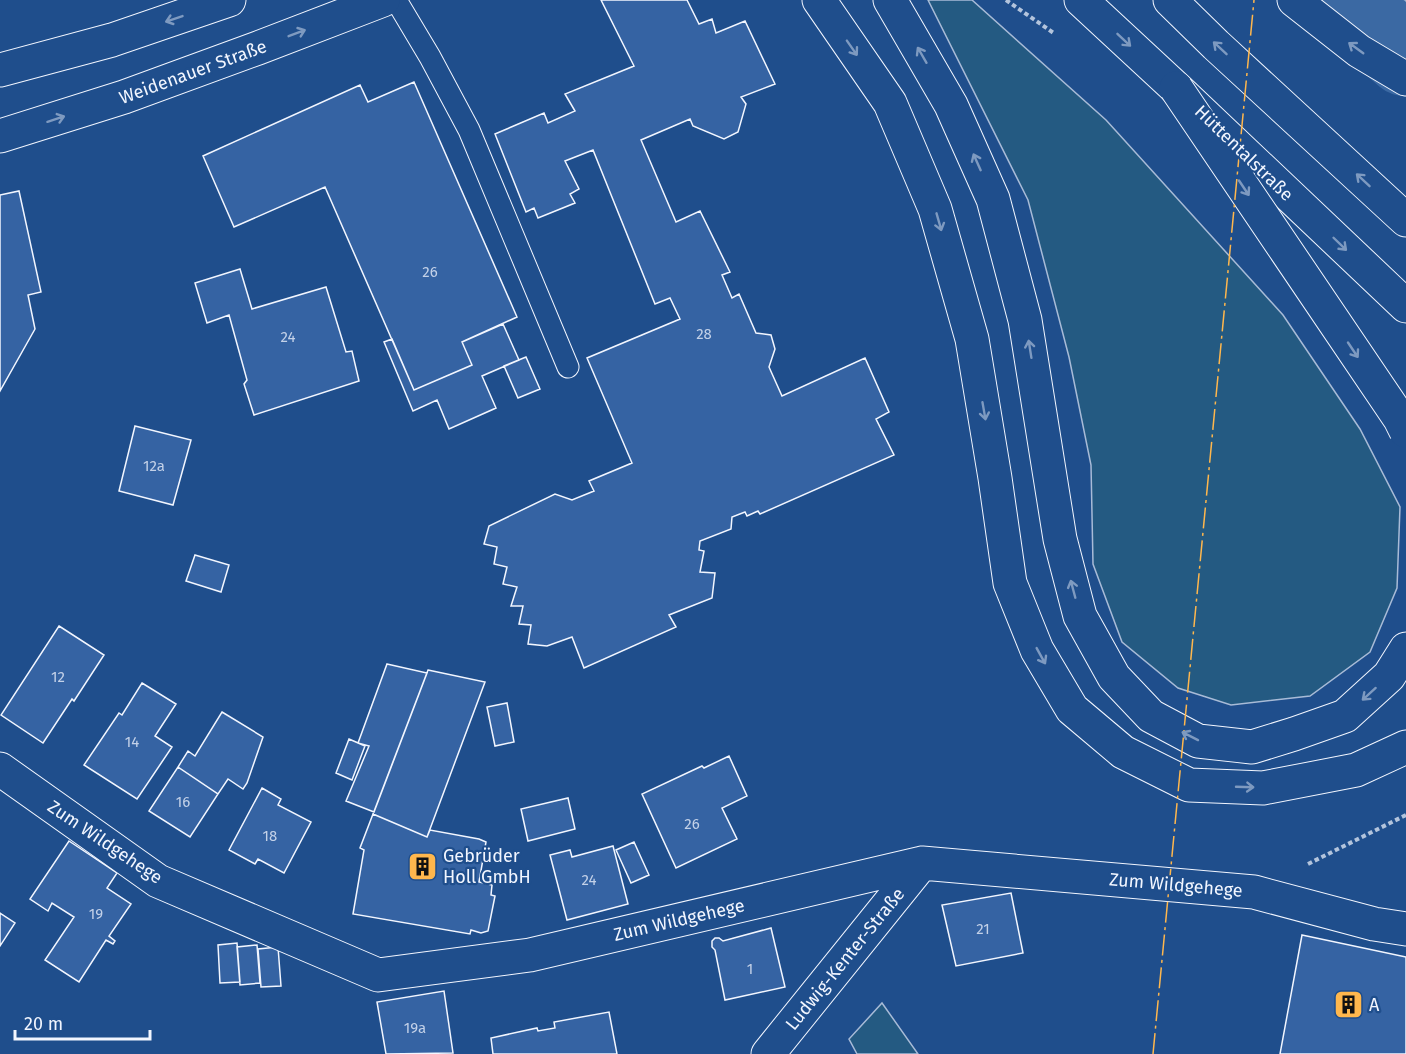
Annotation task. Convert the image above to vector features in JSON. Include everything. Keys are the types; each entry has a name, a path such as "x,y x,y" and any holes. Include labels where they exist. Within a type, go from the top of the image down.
{"main road":[{"path":"0,70 112,40 229,0"},
{"name":"Weidenauer Straße","path":"0,136 124,97 383,0"},
{"path":"819,0 890,103 935,209 972,339 996,478 1010,583 1038,650 1072,709 1123,752 1189,785 1263,788 1356,770 1406,747"},
{"path":"890,0 951,105 993,199 1025,320 1060,538 1080,616 1114,677 1151,716 1198,741 1252,747 1345,716 1389,676 1406,649"},
{"name":"Hüttentalstraße","path":"1081,0 1406,306"},
{"path":"1170,0 1406,220"},
{"path":"1294,0 1359,51 1406,79"},
{"path":"1176,88 1400,418 1406,431"},
{"name":"Zum Wildgehege","path":"0,769 158,881 378,975 530,955 922,863 1254,892 1374,924 1406,929"},
{"name":"Ludwig-Kenter-Straße","path":"768,1054 922,863"}],"lane":[{"path":"396,0 469,130 568,367"}],"path":[{"path":"1254,892 1406,815"}],"shaded area":[{"path":"928,0 972,0 1106,120 1283,315 1360,429 1400,507 1397,588 1370,652 1310,696 1231,705 1178,688 1122,642 1093,564 1091,465 1069,357 1028,200"},
{"path":"1359,0 1406,0 1406,27 1364,5"},
{"path":"882,1003 918,1054 857,1054 849,1039"}],"building":[{"path":"601,0 687,0 699,24 712,19 716,33 745,21 775,84 741,97 746,104 738,132 724,139 693,126 690,119 641,140 676,222 700,211 730,272 722,275 732,298 739,294 756,333 771,335 775,349 769,367 782,396 865,358 889,412 876,419 894,455 760,514 758,511 747,516 745,512 732,517 731,529 700,541 699,550 704,551 700,572 715,573 712,598 669,615 676,627 584,668 572,637 547,646 528,644 531,625 519,624 523,606 511,606 517,587 503,584 507,567 494,564 497,547 484,544 489,526 555,494 572,500 594,491 589,481 632,463 587,358 680,319 670,298 655,304 593,150 565,161 579,189 570,194 575,203 538,218 534,208 526,212 495,134 544,113 548,123 575,111 565,94 634,66"},
{"path":"414,82 517,317 462,342 472,365 414,390 325,187 234,227 203,156 360,85 368,102"},
{"path":"19,191 41,292 28,295 35,329 0,391 0,195"},
{"path":"240,269 252,309 326,287 346,352 352,351 359,381 254,415 244,384 247,380 229,315 207,323 195,283"},
{"path":"503,324 519,360 482,376 496,408 449,429 437,400 413,411 384,342 392,339 414,390 472,365 462,342"},
{"path":"526,357 540,389 518,398 504,366"},
{"path":"135,426 191,440 173,505 119,491"},
{"path":"195,555 229,565 221,592 186,581"},
{"path":"59,626 104,655 43,743 1,715"},
{"path":"387,664 427,673 374,812 346,801 369,746 358,743"},
{"path":"428,670 485,682 427,837 373,814"},
{"path":"142,683 176,704 155,736 172,747 137,799 84,765 119,713 122,715"},
{"path":"507,703 514,742 495,746 487,707"},
{"path":"222,712 263,737 243,789 228,779 218,794 178,767 188,751 195,756"},
{"path":"349,739 365,746 352,780 336,773"},
{"path":"729,756 747,796 722,808 737,839 676,868 642,794"},
{"path":"178,767 218,794 190,837 149,811"},
{"path":"262,788 281,799 278,805 311,822 284,873 258,859 255,864 229,850"},
{"path":"568,798 575,829 528,841 521,809"},
{"name":"Gebrüder Holl GmbH","path":"373,814 427,837 430,830 486,842 479,882 492,885 491,895 495,896 488,931 481,933 471,930 470,934 353,914 364,850 360,848"},
{"path":"69,841 117,873 107,888 131,904 109,936 115,941 113,944 106,940 79,982 45,960 74,917 52,903 48,911 30,899"},
{"path":"634,842 649,875 631,883 616,850"},
{"path":"613,846 628,904 567,920 550,855 570,850 572,857"},
{"path":"1011,893 1023,953 956,966 942,905"},
{"path":"0,913 15,923 0,946"},
{"path":"771,928 785,987 725,1000 712,941 719,938 723,941"},
{"name":"A","path":"1302,935 1406,957 1406,1054 1280,1054"},
{"path":"237,943 240,982 220,983 218,945"},
{"path":"257,945 260,983 240,985 237,947"},
{"path":"278,947 281,986 261,987 258,949"},
{"path":"444,991 453,1053 386,1054 377,1002"},
{"path":"609,1012 617,1054 493,1054 491,1038 537,1028 538,1031 555,1028 554,1022"}],"waterway":[{"path":"1342,0 1406,56"}],"power":[{"path":"1153,1054 1254,0"}],"place":[{"name":"Gebrüder Holl GmbH","path":"422,866"},
{"name":"A","path":"1348,1005"}]}
